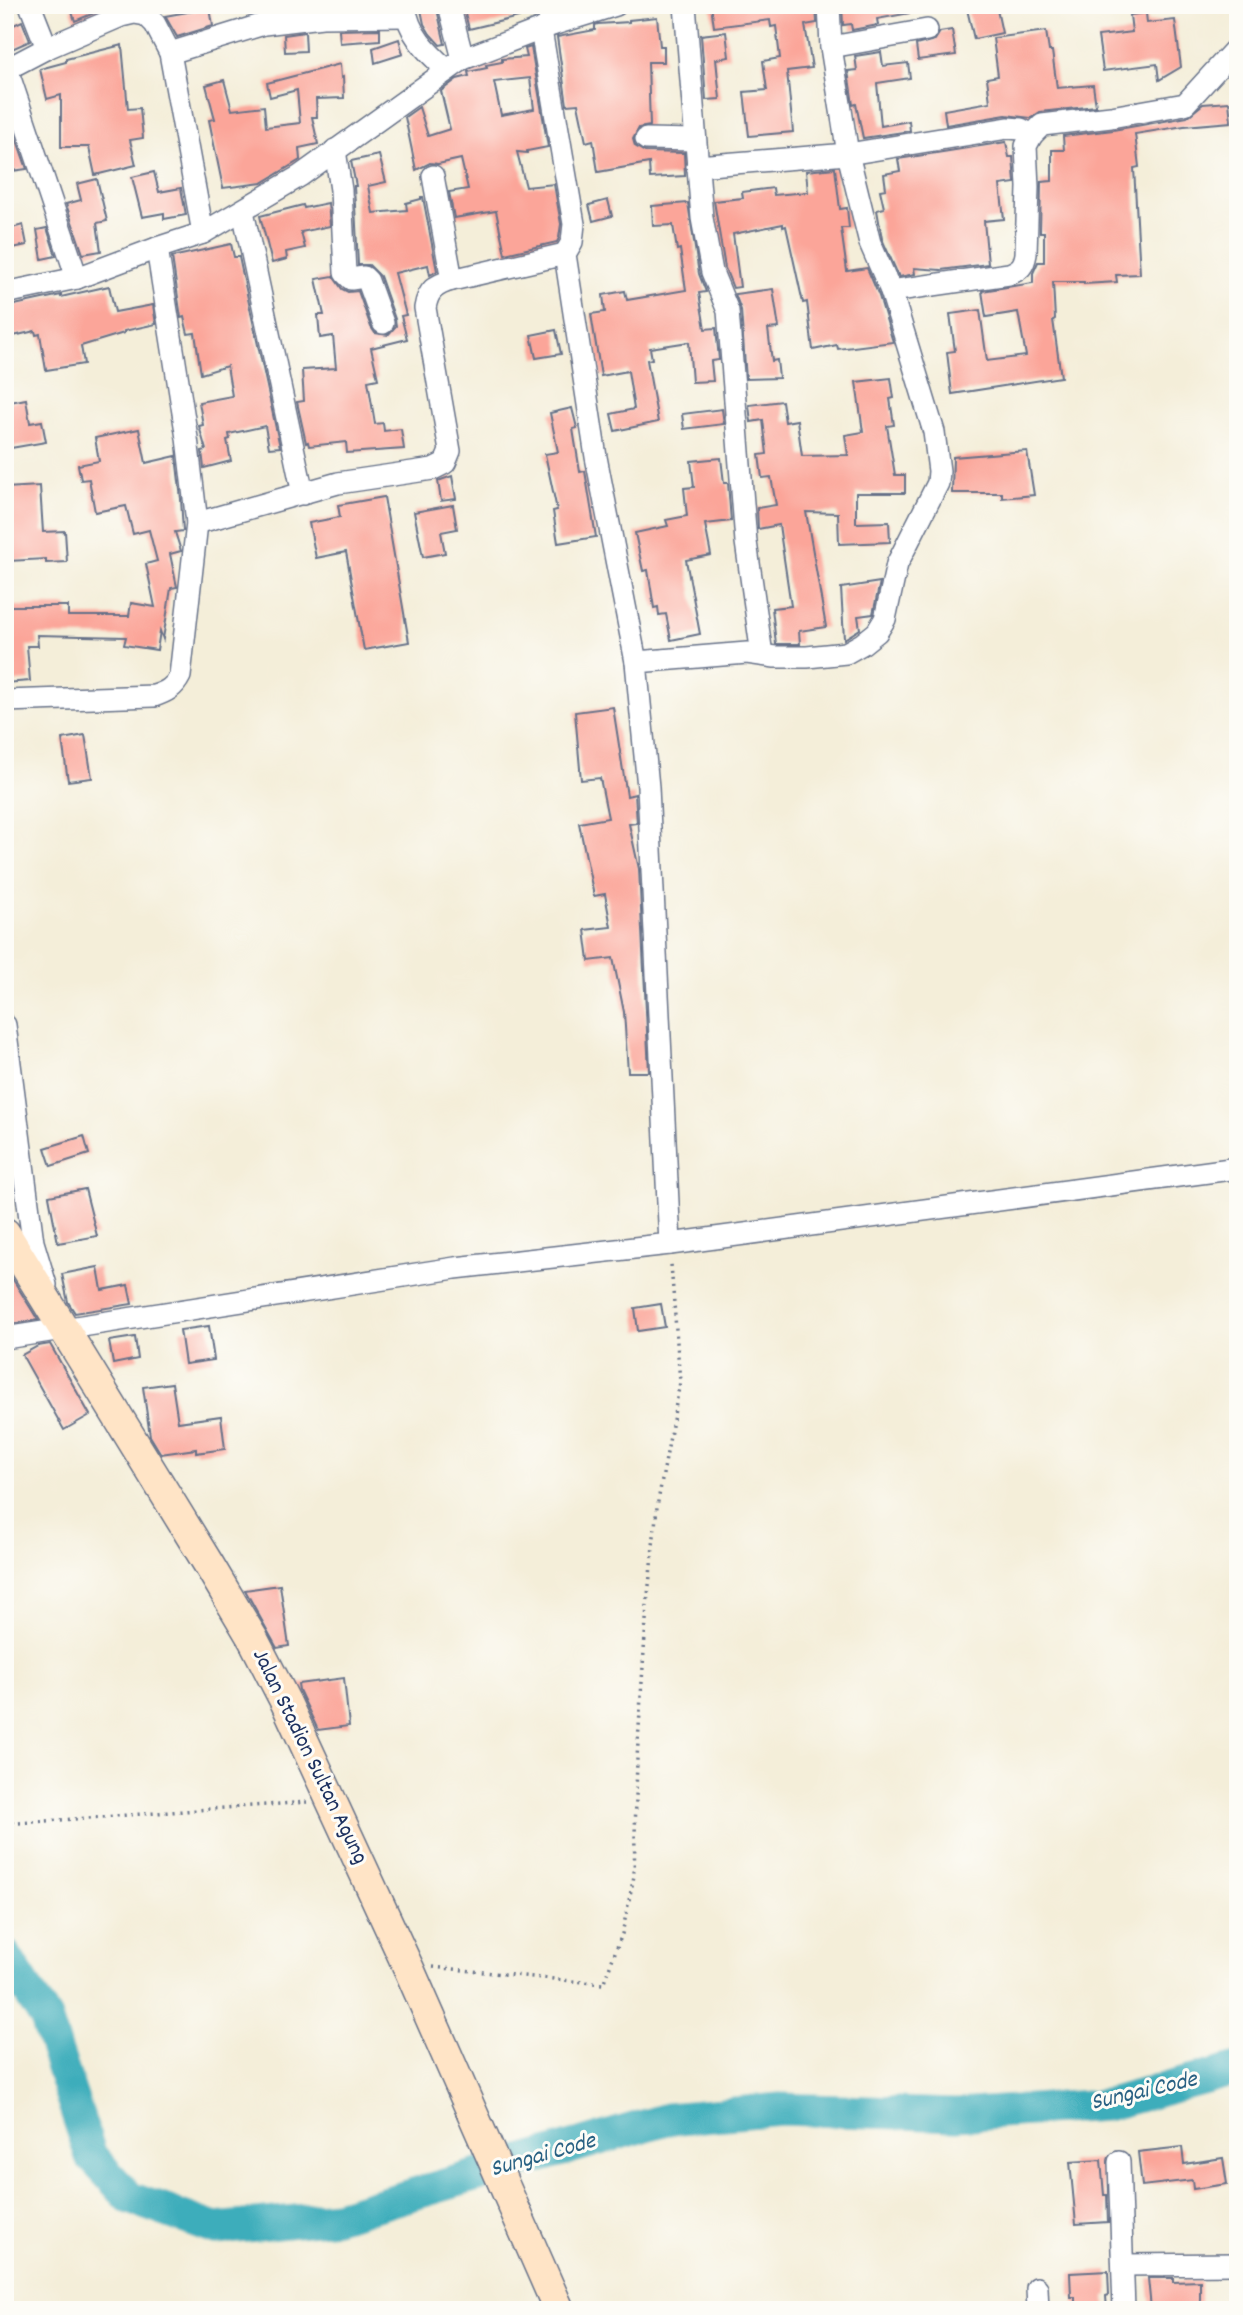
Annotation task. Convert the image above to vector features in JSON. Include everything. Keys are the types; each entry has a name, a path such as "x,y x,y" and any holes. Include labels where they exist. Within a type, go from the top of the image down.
{"main road":[{"name":"Jalan Stadion Sultan Agung","path":"5,1233 253,1639 409,1969 559,2310"}],"street":[{"path":"30,5 47,48"},
{"path":"449,5 455,64"},
{"path":"5,293 76,278 203,233 300,176 455,64 546,20 616,5"},
{"path":"685,5 702,218 712,272 728,311 746,542 762,654"},
{"path":"636,662 732,653 807,657 846,653 862,645 877,632 886,619 897,564 938,483 934,432 891,291 870,243 848,154 831,47 829,5"},
{"path":"170,53 264,24 321,11 406,11 415,37 426,51 455,64"},
{"path":"76,278 6,69 47,48 134,13 146,15 155,24 170,53 203,233"},
{"path":"546,20 574,224 572,242 565,254 596,457 636,662 648,787 670,1244"},
{"path":"831,47 927,30"},
{"path":"891,291 1018,271 1024,264 1027,146 1032,135 1042,125 1111,117 1185,104 1238,46"},
{"path":"697,166 848,154 1007,128 1021,129 1032,135"},
{"path":"646,139 695,140"},
{"path":"335,150 341,190 345,273 351,279 363,276 368,281 383,323"},
{"path":"433,176 453,280"},
{"path":"243,211 303,494"},
{"path":"5,701 154,696 176,685 180,676 197,523 187,438 157,248"},
{"path":"197,523 338,483 433,470 445,463 450,452 425,308 427,294 438,284 565,254"},
{"path":"5,1024 33,1242 59,1322"},
{"path":"5,1338 59,1322 455,1268 670,1244 1238,1168"},
{"path":"1119,2162 1124,2310"},
{"path":"1123,2265 1238,2264"},
{"path":"1037,2288 1038,2310"}],"path":[{"path":"409,1969 426,1966 603,1984 610,1969 622,1934 634,1876 637,1758 647,1605 657,1507 680,1382 670,1244"},
{"path":"5,1824 331,1800"}],"building":[{"path":"81,5 113,5 75,21 71,9"},
{"path":"420,5 436,5 445,44 440,45 430,34 424,24"},
{"path":"463,5 533,5 535,13 469,29"},
{"path":"711,5 816,5 817,23 805,25 812,68 787,71 793,132 749,136 744,92 767,90 763,61 780,58 776,26 771,27 770,20 714,27"},
{"path":"842,5 909,5 910,13 877,19 878,25 852,30 851,24 843,25"},
{"path":"966,5 996,5 1002,33 974,39"},
{"path":"210,8 213,26 177,37 165,16"},
{"path":"1146,13 1147,23 1175,20 1181,67 1159,80 1157,64 1103,71 1098,36 1132,32 1130,15"},
{"path":"657,17 660,46 664,46 664,62 648,62 650,126 639,128 633,139 635,146 645,152 684,153 685,176 650,178 649,163 598,172 593,140 586,142 578,104 567,105 557,37 595,30 595,25 598,24"},
{"path":"22,21 30,41 5,52 5,29"},
{"path":"380,29 380,40 340,43 339,30"},
{"path":"952,30 956,55 918,60 916,45 935,40 940,32"},
{"path":"1046,31 1049,51 1052,51 1057,88 1093,85 1096,106 1040,112 1031,118 1006,115 946,125 944,110 990,102 987,78 998,76 993,38"},
{"path":"305,32 306,51 285,52 284,35"},
{"path":"726,32 729,57 716,59 720,99 706,100 701,35"},
{"path":"399,39 403,54 375,63 373,48"},
{"path":"122,45 128,109 140,108 143,138 130,140 136,165 95,175 89,147 61,147 61,95 47,99 40,69 66,62 66,59"},
{"path":"531,47 548,147 527,153 517,152 526,187 554,184 561,224 557,242 505,254 496,211 454,218 449,192 468,189 461,159 430,163 416,170 405,117 419,107 428,136 450,129 441,91 457,79 469,76 468,72 487,68 486,65 502,62 502,59 527,57 525,49","holes":["530,78 534,109 501,115 494,82"]},
{"path":"881,52 883,66 908,63 910,78 877,83 881,126 909,121 910,131 863,138 856,104 853,105 848,71 857,70 855,56"},
{"path":"340,64 344,98 316,99 317,117 312,117 318,144 299,148 300,160 262,183 223,188 209,120 215,119 206,85 224,80 232,110 264,106 266,127 300,123 297,90 270,97 267,83"},
{"path":"1229,102 1231,122 1135,134 1139,167 1134,168 1140,274 1116,275 1117,282 1053,282 1053,320 1061,377 952,394 947,352 955,351 950,314 980,310 987,361 1026,356 1018,312 986,317 982,291 1033,283 1033,273 1038,262 1044,262 1044,232 1040,232 1041,182 1052,181 1052,150 1064,150 1063,136 1187,117 1203,104"},
{"path":"12,126 27,169 5,172 5,127"},
{"path":"1006,142 1009,157 1013,157 1015,183 1000,185 1004,219 984,221 988,264 941,270 914,268 915,274 899,277 882,239 877,210 884,208 880,190 886,189 884,174 900,171 898,159"},
{"path":"379,155 386,182 368,186 373,213 407,210 406,203 423,197 437,271 430,275 428,265 395,273 406,315 401,316 407,339 371,348 378,379 368,381 375,424 383,423 384,431 401,429 404,449 347,453 346,442 309,446 308,442 306,443 297,402 304,401 302,370 336,368 333,336 320,338 318,315 324,315 316,279 333,276 342,289 348,292 358,291 375,333 388,335 396,326 380,276 369,265 358,265 356,186 351,161"},
{"path":"835,168 840,209 847,208 849,228 841,228 847,271 867,268 893,342 838,349 837,345 813,350 807,302 803,303 786,226 783,227 783,224 733,234 740,287 733,288 725,268 714,201 743,198 742,192 773,188 774,195 808,192 806,171"},
{"path":"154,172 159,192 181,188 186,215 164,219 164,213 142,217 132,177"},
{"path":"97,179 107,221 97,223 101,251 83,254 66,204 81,200 77,184"},
{"path":"608,200 612,216 593,221 589,205"},
{"path":"328,203 330,226 301,232 305,248 286,252 287,259 272,263 260,216 303,205 304,208"},
{"path":"688,203 699,274 706,292 699,293 705,329 716,328 719,360 711,361 713,381 692,382 689,342 650,348 652,359 647,360 658,422 615,431 611,414 634,409 628,371 601,376 591,314 605,312 603,295 625,291 627,300 686,290 680,249 677,250 673,225 653,226 652,206"},
{"path":"23,225 27,245 8,249 5,230"},
{"path":"47,228 56,256 42,259 37,230"},
{"path":"231,244 234,257 239,257 280,447 269,448 265,426 229,434 230,439 227,440 231,461 204,468 202,451 206,450 199,426 203,425 199,402 232,396 227,366 201,374 195,333 188,334 184,317 181,318 172,257"},
{"path":"109,286 115,312 153,305 156,324 124,331 81,346 84,364 46,370 40,334 36,335 35,331 5,338 5,307"},
{"path":"773,289 779,328 768,329 772,361 777,360 779,378 746,379 741,310 735,294"},
{"path":"556,330 561,354 536,358 531,335"},
{"path":"891,378 894,398 890,399 894,425 887,426 895,475 905,475 905,493 856,493 856,523 889,522 890,542 839,544 838,513 806,512 826,627 799,631 800,644 776,644 772,608 791,606 779,525 758,529 757,508 776,505 771,477 762,478 759,455 767,454 763,420 751,422 749,405 782,401 785,422 797,420 802,456 848,455 845,435 863,432 856,382"},
{"path":"26,399 30,423 42,421 46,442 5,449 5,403"},
{"path":"572,408 577,428 573,429 580,472 585,471 596,537 558,543 553,511 557,510 545,454 558,452 550,413"},
{"path":"722,409 724,424 684,429 682,414"},
{"path":"139,429 146,463 176,456 181,499 183,531 175,532 181,551 170,554 177,587 171,588 163,639 160,631 157,650 124,645 126,637 37,635 38,646 27,646 30,681 5,683 5,606 68,606 68,616 129,616 131,603 155,607 146,564 157,561 149,530 133,534 126,506 95,512 89,479 81,480 78,465 99,461 95,438"},
{"path":"1027,451 1034,495 1002,498 1002,493 952,493 953,457"},
{"path":"721,458 724,483 728,483 731,521 705,524 711,555 686,560 700,634 671,640 666,614 659,615 658,607 654,608 648,570 643,571 635,533 668,526 666,520 687,516 684,488 694,487 691,461"},
{"path":"452,476 456,499 441,501 438,481"},
{"path":"40,486 43,532 65,531 67,562 46,563 46,559 8,561 5,488"},
{"path":"384,497 409,642 364,650 346,552 316,558 309,523 340,517 338,505"},
{"path":"453,505 457,529 441,532 445,553 423,557 414,512"},
{"path":"880,582 873,614 858,616 860,629 844,639 841,588"},
{"path":"613,707 627,796 635,794 637,823 629,824 639,869 649,1072 628,1072 624,1012 613,958 589,961 585,930 611,927 605,894 594,896 579,823 608,818 600,778 581,780 575,712"},
{"path":"85,735 92,778 68,781 62,739"},
{"path":"84,1136 89,1154 51,1166 45,1148"},
{"path":"85,1189 97,1236 58,1243 49,1196"},
{"path":"98,1267 102,1290 128,1285 132,1304 75,1313 68,1302 62,1274"},
{"path":"12,1278 38,1320 5,1325 5,1279"},
{"path":"661,1304 665,1327 638,1331 635,1308"},
{"path":"209,1326 214,1360 185,1364 180,1330"},
{"path":"135,1337 138,1359 113,1364 109,1341"},
{"path":"50,1344 90,1415 64,1430 22,1355 38,1346"},
{"path":"172,1383 178,1422 221,1416 225,1449 196,1453 196,1449 161,1454 150,1436 143,1387"},
{"path":"280,1585 289,1646 277,1648 245,1590"},
{"path":"344,1678 349,1726 318,1730 298,1684"},
{"path":"1182,2147 1184,2164 1223,2158 1227,2184 1193,2189 1192,2180 1142,2186 1138,2152"},
{"path":"1101,2160 1108,2222 1076,2224 1070,2162"},
{"path":"1108,2271 1107,2310 1075,2310 1075,2297 1071,2297 1070,2273"},
{"path":"1148,2278 1173,2278 1173,2282 1200,2281 1200,2308 1151,2309"}],"waterway":[{"name":"Sungai Code","path":"5,1955 46,2019 91,2156 130,2198 216,2229 336,2217 667,2119 781,2109 956,2115 1105,2105 1238,2069"}]}
